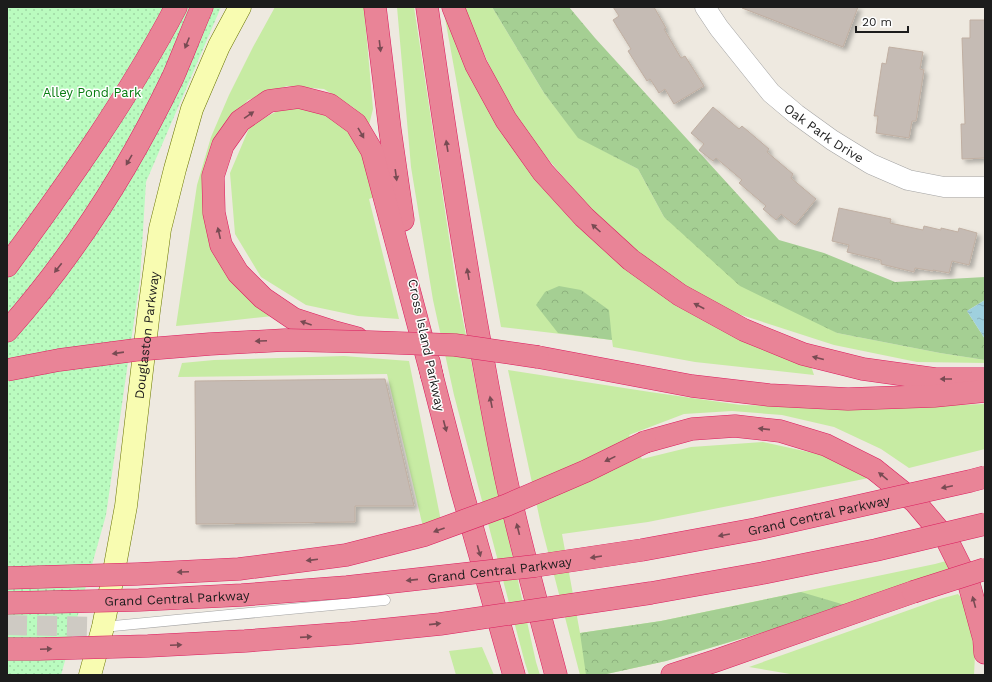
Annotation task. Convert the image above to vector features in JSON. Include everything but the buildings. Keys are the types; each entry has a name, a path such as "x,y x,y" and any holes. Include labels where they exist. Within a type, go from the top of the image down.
{"highway":[{"path":"7,266 70,180 119,105 163,32 176,7"},
{"path":"7,331 60,266 103,204 141,139 173,76 202,7"},
{"name":"Cross Island Parkway","path":"375,7 390,130 408,253 432,376 461,488 514,675"},
{"path":"427,7 463,248 507,482 556,675"},
{"path":"453,7 476,65 506,120 543,172 584,217 631,260 680,295 744,330 803,354 863,369 935,379 985,379"},
{"path":"370,342 294,319 263,298 238,273 222,245 214,213 213,176 223,146 240,121 269,101 299,96 330,105 356,124 372,151 432,376"},
{"path":"7,370 59,360 135,350 285,340 455,346 538,358 692,386 769,395 848,399 934,396 985,391"},
{"path":"7,578 239,569 346,555 425,535 507,505 586,471 646,442 692,429 735,426 780,431 826,445 874,469 915,502 947,540 969,584 984,640 985,653"},
{"name":"Grand Central Parkway","path":"7,603 139,600 242,595 347,587 535,566 642,550 756,529 970,482 985,477"},
{"path":"7,649 132,646 245,641 351,633 440,624 643,594 763,573 876,550 985,524"},
{"path":"672,675 985,568"},
{"path":"538,608 564,675"}],"main road":[{"name":"Douglaston Parkway","path":"90,675 103,627 126,506 160,229 192,109 219,46 240,7"}],"street":[{"name":"Oak Park Drive","path":"705,7 718,28 771,93 796,114 832,140 871,164 908,180 944,187 985,187"}],"lane":[{"path":"103,627 385,600"}],"green space":[{"name":"Alley Pond Park","path":"7,7 221,7 146,182 140,279 106,515 61,675 7,675"},
{"path":"275,7 364,7 373,109 368,129 354,108 324,89 287,86 248,100 221,132 207,223 273,316 176,326 197,185 211,137 229,95"},
{"path":"397,7 414,7 457,290 487,441 540,675 529,675 525,663 454,395 433,300 411,167"},
{"path":"443,7 488,98 596,237 810,363 814,375 695,362 613,347 612,340 501,327"},
{"path":"463,7 492,7 544,93 578,137 638,169 664,217 837,333 985,360 985,363 917,362 834,345 732,312 660,271 601,221 513,118"},
{"path":"492,7 569,7 595,38 779,240 824,253 895,282 985,277 985,300 967,311 985,339 985,360 837,333 740,286 664,217 638,169 578,138 544,93"},
{"path":"290,104 331,111 358,136 377,196 369,199 399,319 358,316 306,305 261,277 235,234 230,173 250,126"},
{"path":"559,286 581,290 609,310 612,340 558,333 536,305 545,292"},
{"path":"344,356 409,361 441,521 423,527 387,374 178,377 182,363 214,360"},
{"path":"508,370 741,405 861,408 985,404 985,449 909,468 881,449 834,427 782,415 732,411 684,414 629,435 642,459 691,447 763,442 827,456 874,477 648,522 562,534 580,633 661,621 946,561 949,569 784,626 666,661 602,675 580,675 541,525"},
{"path":"801,592 845,605 787,625 666,661 602,675 586,675 580,633 661,621"},
{"path":"958,594 966,603 975,655 974,675 796,675 749,667 940,599"},
{"path":"482,647 494,675 456,675 449,651"}],"water":[{"path":"985,300 985,339 967,311"}],"tunnel":[{"path":"7,625 103,627"}]}
